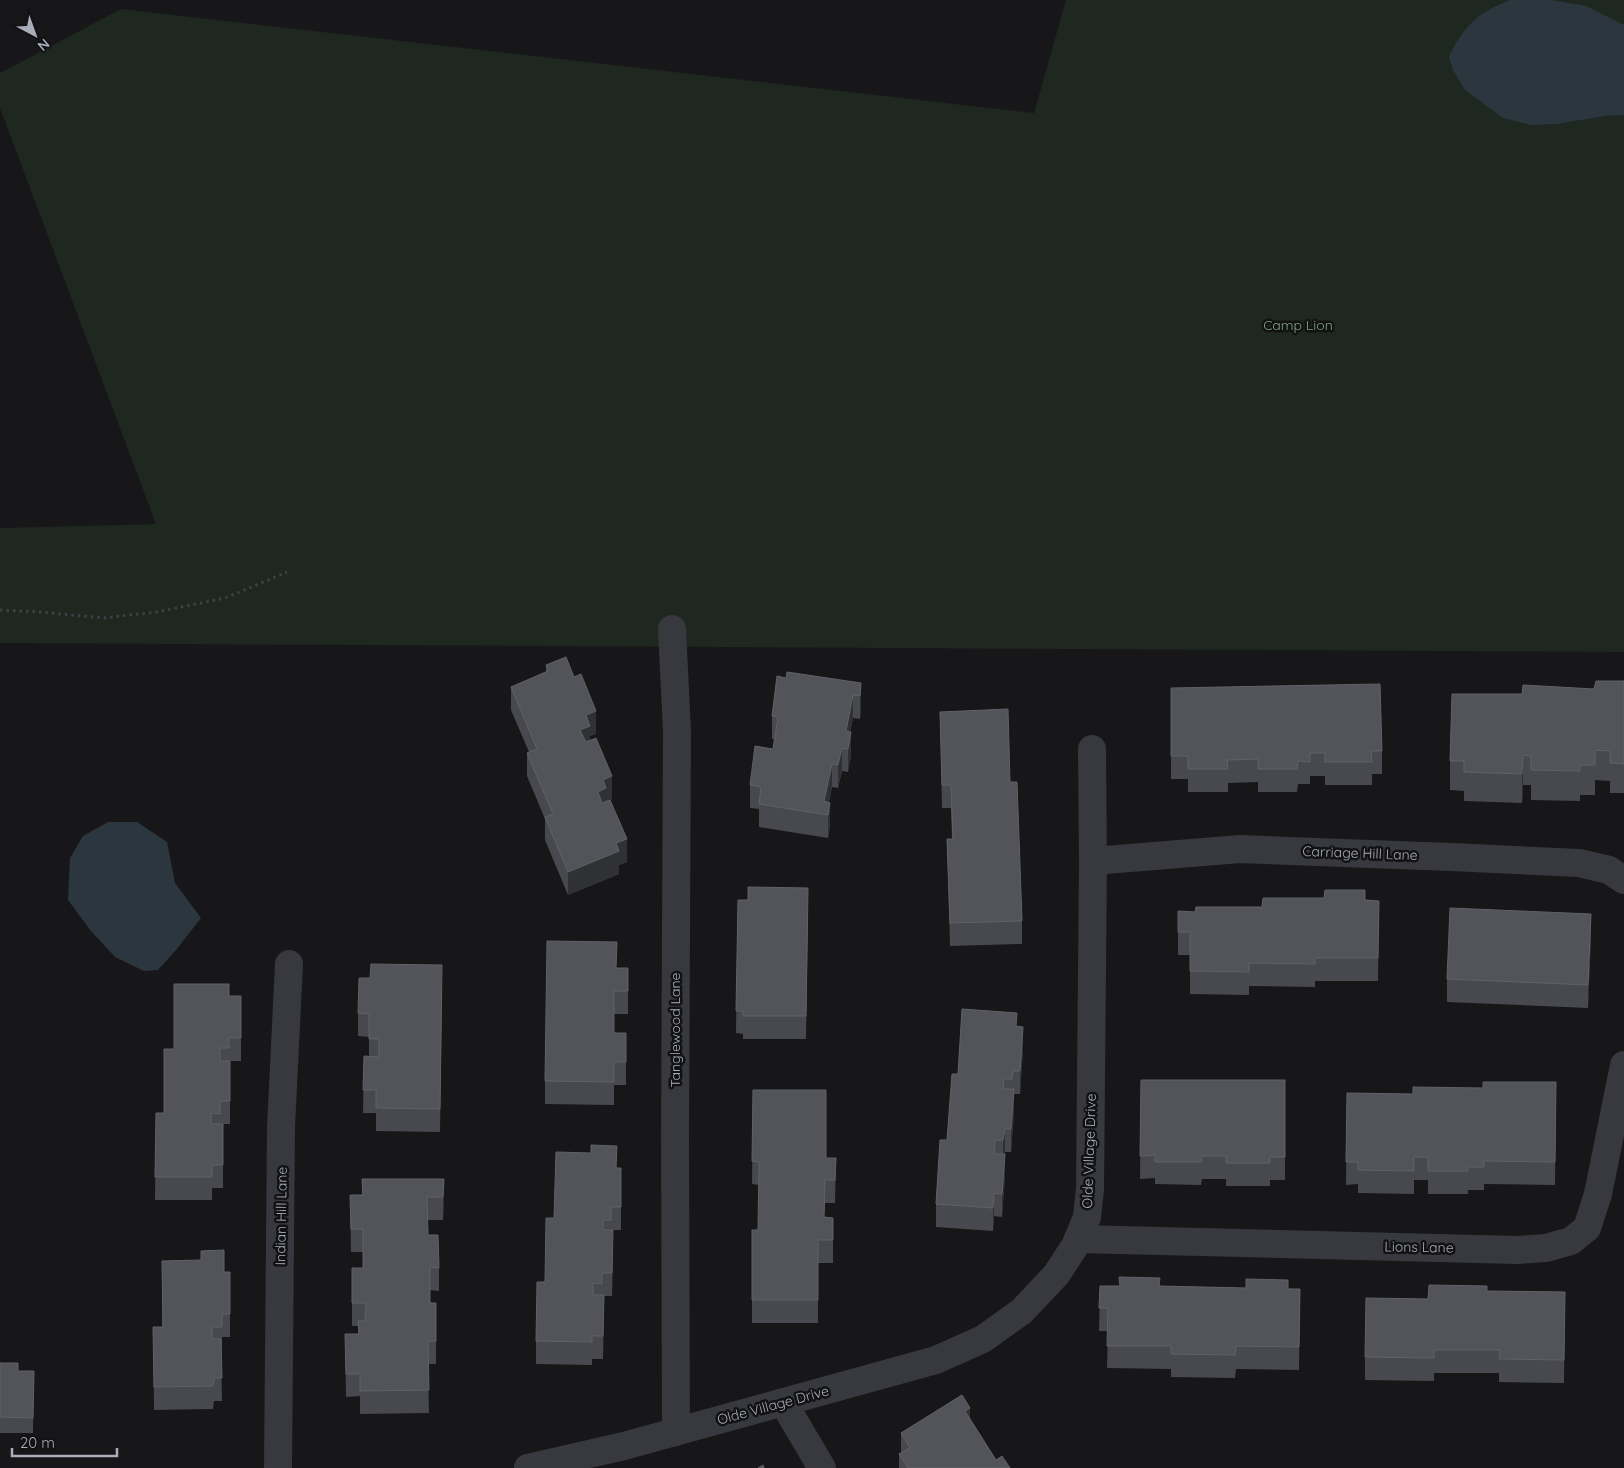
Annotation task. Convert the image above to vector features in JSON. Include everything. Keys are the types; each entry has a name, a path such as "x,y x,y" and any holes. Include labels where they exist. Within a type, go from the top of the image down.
{"street":[{"name":"Tanglewood Lane","path":"672,629 677,731 676,1432"},
{"name":"Olde Village Drive","path":"528,1468 676,1432 936,1360 983,1339 1022,1311 1056,1275 1075,1246 1087,1217 1090,1189 1093,861 1092,749"},
{"name":"Carriage Hill Lane","path":"1093,861 1240,849 1579,863 1609,870 1624,880"},
{"name":"Indian Hill Lane","path":"278,1468 281,1127 289,964"},
{"name":"Lions Lane","path":"1078,1239 1517,1250 1546,1248 1571,1242 1586,1228 1598,1194 1624,1065"},
{"path":"783,1402 822,1468"}],"path":[{"path":"0,610 104,618 157,612 225,598 287,572"}],"green space":[{"name":"Camp Lion","path":"1066,0 1624,0 1624,652 0,643 0,528 156,524 0,108 0,73 121,9 1034,113"}],"shaded area":[{"path":"1510,0 1551,0 1586,6 1624,25 1624,115 1605,116 1556,124 1531,125 1503,118 1465,90 1453,70 1449,57 1460,37 1473,22 1489,10"},
{"path":"108,822 137,822 167,842 175,883 201,918 158,970 144,971 115,957 91,931 68,900 70,858 83,836"}],"building":[{"path":"566,657 574,677 581,674 596,711 586,715 590,726 580,730 586,742 596,738 612,776 603,780 606,788 598,792 602,803 610,800 627,839 616,843 619,851 568,872 545,817 553,814 527,753 537,749 511,687 548,671 546,665"},
{"path":"787,672 861,683 860,696 853,695 846,731 851,732 848,749 842,748 838,765 832,764 824,801 830,803 828,815 759,804 761,787 750,785 755,746 773,749 778,717 772,716 777,676 786,678"},
{"path":"1596,681 1624,681 1624,764 1610,763 1610,751 1595,750 1595,765 1580,765 1580,771 1531,770 1531,756 1523,755 1522,774 1464,772 1464,761 1450,761 1452,694 1522,694 1523,685 1594,689"},
{"path":"1380,684 1382,751 1371,751 1372,762 1325,762 1325,753 1310,753 1310,762 1298,761 1297,769 1258,769 1258,759 1227,760 1228,769 1188,769 1188,756 1171,756 1171,688"},
{"path":"1008,709 1010,782 1017,782 1022,921 950,923 947,839 953,839 951,785 942,785 940,712"},
{"path":"748,887 808,888 806,1016 743,1016 743,1011 736,1011 738,900 748,900"},
{"path":"1325,890 1365,890 1365,900 1379,901 1378,958 1315,958 1315,964 1249,963 1249,972 1190,971 1190,932 1178,932 1178,911 1195,912 1196,907 1262,907 1263,898 1324,898"},
{"path":"1450,908 1591,914 1588,985 1447,979"},
{"path":"547,941 617,942 616,968 628,968 628,991 614,991 614,1033 626,1033 626,1062 614,1062 614,1082 545,1081"},
{"path":"371,964 442,965 440,1109 376,1108 376,1090 363,1090 364,1056 379,1057 379,1039 369,1039 369,1014 358,1013 359,978 370,978"},
{"path":"174,984 229,984 229,996 241,996 241,1038 229,1038 229,1048 220,1048 220,1061 230,1061 230,1101 220,1101 220,1114 211,1113 211,1124 223,1124 223,1165 212,1165 212,1177 155,1177 156,1113 164,1113 164,1049 174,1049"},
{"path":"962,1009 1017,1013 1016,1026 1023,1027 1020,1071 1013,1071 1012,1079 1004,1079 1003,1089 1014,1089 1011,1129 1005,1129 1003,1140 995,1140 994,1154 1005,1154 1002,1194 994,1193 993,1208 936,1204 940,1140 947,1140 952,1074 958,1074"},
{"path":"1141,1080 1285,1080 1285,1157 1270,1157 1270,1163 1226,1163 1226,1156 1202,1156 1201,1162 1155,1162 1155,1155 1140,1156"},
{"path":"1483,1082 1556,1082 1555,1162 1484,1161 1484,1167 1468,1167 1468,1171 1428,1171 1428,1157 1414,1157 1414,1171 1358,1170 1358,1162 1346,1162 1347,1093 1413,1094 1413,1087 1483,1088"},
{"path":"753,1090 826,1090 826,1158 836,1158 835,1180 825,1180 824,1217 833,1218 833,1240 818,1240 818,1300 752,1300 752,1230 758,1230 759,1162 752,1161"},
{"path":"591,1145 617,1146 616,1168 621,1168 621,1207 611,1207 611,1220 603,1220 603,1230 613,1230 612,1273 602,1273 602,1284 593,1283 593,1295 604,1295 603,1336 592,1336 592,1342 536,1341 537,1282 545,1282 546,1218 554,1218 556,1152 591,1153"},
{"path":"362,1179 444,1179 443,1197 427,1197 428,1235 438,1235 439,1268 430,1267 430,1303 436,1303 436,1341 428,1341 429,1390 360,1391 360,1374 346,1374 345,1334 359,1334 358,1321 365,1321 366,1303 352,1303 352,1268 363,1268 363,1229 351,1229 350,1195 363,1195"},
{"path":"224,1250 224,1272 230,1272 230,1314 222,1314 222,1327 212,1327 212,1339 221,1339 222,1378 214,1378 213,1386 154,1387 153,1327 163,1327 162,1261 201,1260 201,1251"},
{"path":"1119,1277 1160,1278 1159,1286 1246,1288 1246,1279 1288,1280 1288,1289 1300,1289 1299,1347 1236,1346 1235,1355 1171,1354 1171,1346 1107,1346 1108,1308 1099,1308 1100,1286 1120,1286"},
{"path":"1429,1285 1487,1286 1487,1291 1565,1292 1564,1360 1499,1359 1500,1350 1434,1350 1434,1358 1365,1357 1366,1298 1428,1299"},
{"path":"0,1363 18,1363 18,1371 34,1371 33,1418 0,1417"},
{"path":"962,1395 970,1408 965,1411 996,1460 1002,1456 1010,1468 908,1468 899,1454 910,1448 901,1433"}]}
